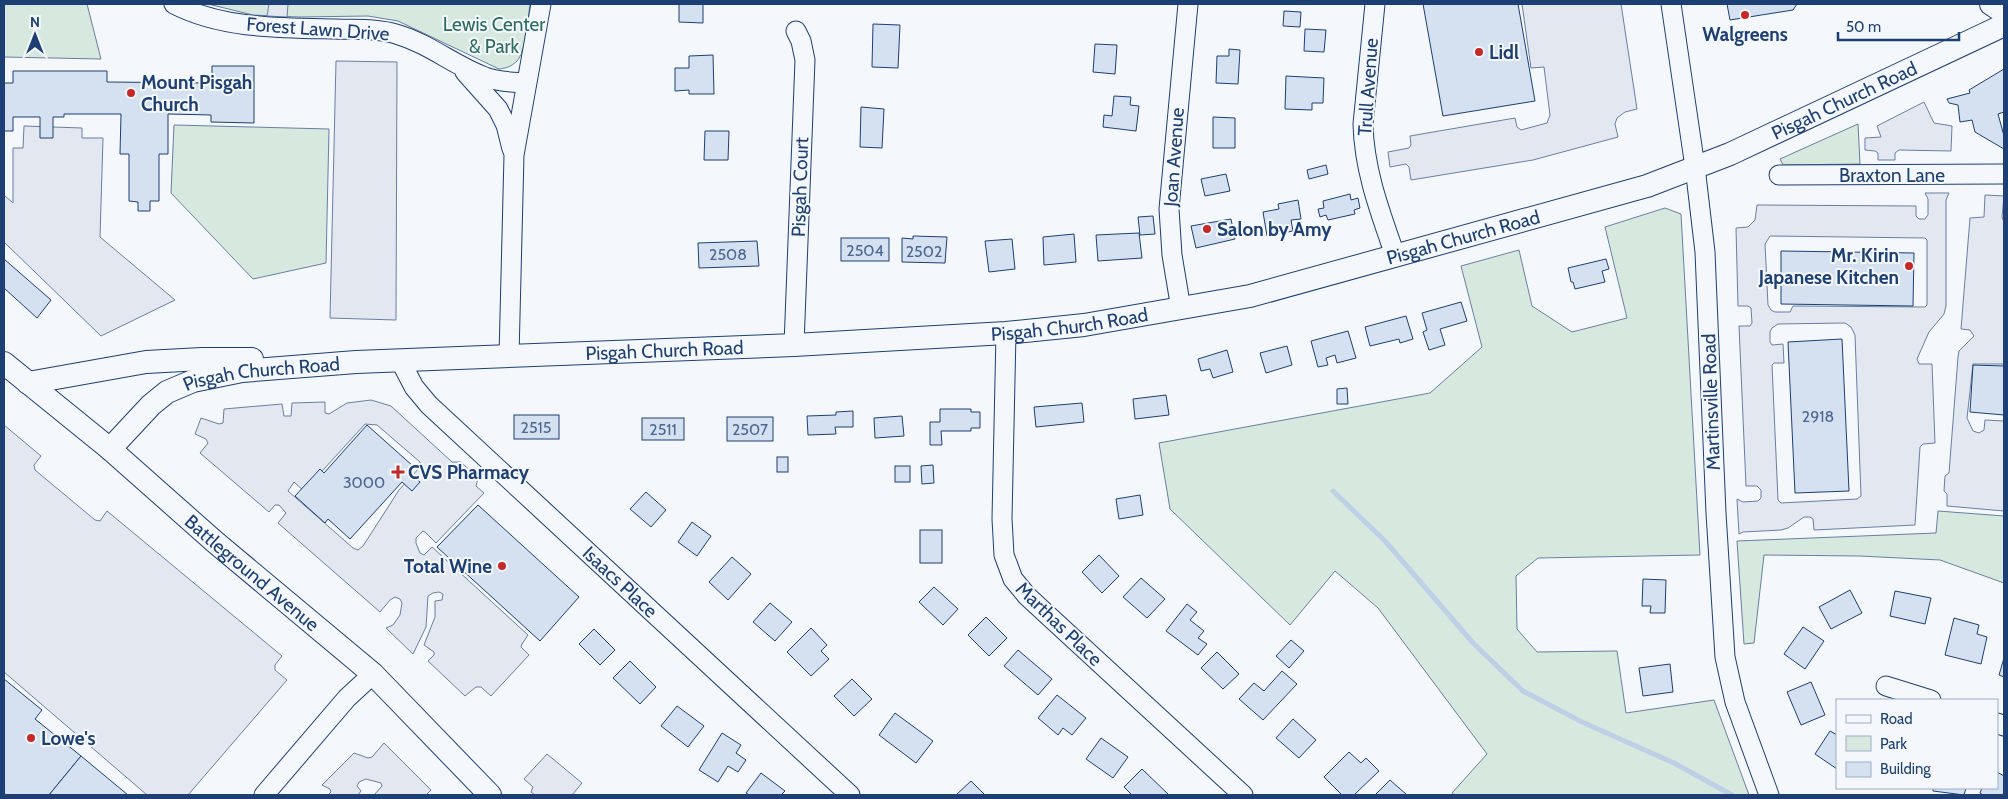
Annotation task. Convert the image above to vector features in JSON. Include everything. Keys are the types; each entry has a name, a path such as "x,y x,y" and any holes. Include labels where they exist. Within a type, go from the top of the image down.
{"main road":[{"path":"1991,4 2004,13"},
{"name":"Pisgah Church Road","path":"110,450 151,405 176,387 193,381 242,371 400,360 794,345 1006,333 1084,325 1250,296 1647,186 1730,154 2004,24"},
{"path":"28,382 146,362 194,359 225,358 340,363"},
{"name":"Battleground Avenue","path":"4,363 110,450 215,542 374,674 490,795"}],"street":[{"name":"Forest Lawn Drive","path":"174,4 184,9 229,22 275,27 373,30 394,33 416,40 457,64 486,78 526,83 514,155 509,356"},
{"path":"526,83 541,4"},
{"name":"Joan Avenue","path":"1181,309 1172,255 1169,209 1188,4"},
{"name":"Trull Avenue","path":"1376,4 1363,124 1364,143 1368,172 1396,255"},
{"name":"Martinsville Road","path":"1671,4 1695,167 1705,252 1725,657 1735,702 1769,795"},
{"name":"Pisgah Court","path":"794,345 805,60 801,41 796,31"},
{"name":"Forest Lawn Drive","path":"457,64 498,108 506,125 514,155"},
{"name":"Braxton Lane","path":"1779,175 2004,174"},
{"name":"Marthas Place","path":"1006,333 1002,519 1004,555 1013,579 1027,596 1244,795"},
{"name":"Isaacs Place","path":"400,360 414,387 429,405 850,795"},
{"path":"264,795 347,698 374,674"},
{"path":"1886,686 1929,699"}],"green space":[{"path":"4,4 87,4 101,59 4,57"},
{"name":"Lewis Center & Park","path":"208,4 530,4 523,50 513,65 499,69 398,21 368,16 299,17 253,15"},
{"path":"1858,124 1860,164 1783,165 1780,159"},
{"path":"174,125 329,129 326,263 253,279 171,193"},
{"path":"1665,208 1681,214 1700,555 1538,558 1516,576 1517,629 1537,652 1617,651 1626,713 1714,700 1749,795 1454,795 1452,793 1487,754 1378,608 1335,571 1290,625 1170,509 1159,443 1430,393 1482,347 1461,266 1519,250 1532,306 1572,332 1627,318 1605,227"},
{"path":"1938,511 2004,516 2004,583 1940,560 1860,556 1764,555 1754,643 1744,644 1737,541 1936,533"}],"shaded area":[{"path":"269,4 288,4 287,17 267,16"},
{"path":"1522,4 1621,4 1637,109 1625,112 1617,118 1615,124 1618,137 1533,160 1411,180 1409,167 1406,164 1390,167 1388,152 1409,148 1411,145 1410,136 1515,118 1517,127 1521,130 1547,123 1550,115 1544,67 1531,68"},
{"path":"336,61 397,62 396,320 330,318"},
{"path":"1924,102 1934,123 1952,126 1951,151 1899,150 1895,153 1895,160 1878,160 1878,153 1865,150 1865,138 1881,137 1877,126"},
{"path":"24,126 82,128 82,138 103,138 100,237 175,300 101,336 4,242 4,195 13,203 13,148 23,148"},
{"path":"1925,193 1949,193 1946,200 1946,306 1944,314 1929,332 1917,359 1919,364 1932,364 1935,443 1923,444 1920,447 1915,525 1814,530 1813,519 1804,517 1788,528 1781,530 1743,532 1739,534 1737,499 1743,502 1758,501 1761,498 1761,490 1757,486 1746,486 1739,326 1750,326 1752,323 1751,308 1748,306 1738,306 1736,228 1748,227 1755,220 1757,205 1916,206 1916,216 1919,219 1925,219 1928,215 1928,199","holes":["1770,236 1925,238 1927,240 1927,305 1925,307 1793,306 1790,312 1775,312 1768,305 1765,244","1845,323 1851,327 1855,335 1861,496 1857,499 1781,503 1778,500 1772,365 1774,363 1784,363 1783,344 1772,345 1770,342 1770,332 1778,324"]},
{"path":"1985,195 2004,196 2002,217 2004,222 2004,364 1973,364 1967,418 1973,431 1979,433 1984,430 1985,420 2004,421 2004,511 1947,506 1947,494 1944,491 1945,476 1949,473 1959,351 1974,336 1970,330 1961,329 1970,218 1984,217"},
{"path":"371,400 391,406 452,462 461,462 478,478 476,486 484,493 436,543 423,531 416,538 416,543 420,553 424,555 432,547 528,635 521,647 529,655 491,696 481,687 476,687 465,696 428,661 434,655 434,652 424,645 435,617 435,601 442,600 443,594 439,592 428,596 426,627 413,654 386,628 393,625 400,615 402,603 400,599 395,597 390,600 380,612 278,523 286,513 279,505 275,505 269,512 200,453 208,443 206,439 195,434 201,418 219,424 223,423 224,409 282,404 284,416 291,416 292,403 325,402 325,413 329,414 347,403","holes":["365,424 377,425 420,462 420,467 399,490 363,546 358,550 353,548 288,491 294,482 304,491"]},
{"path":"4,425 41,456 34,465 35,470 95,520 100,521 107,511 282,656 275,665 275,670 287,680 188,795 147,795 4,672"},
{"path":"384,743 431,790 426,795 374,795 382,786 381,783 366,779 359,782 357,786 361,791 358,795 328,795 331,792 330,789 322,785 354,753 368,758 372,757"},
{"path":"547,754 582,783 572,795 535,795 531,792 533,787 524,779"}],"building":[{"path":"679,4 703,4 703,23 679,22"},
{"name":"Lidl","path":"1423,4 1518,4 1535,101 1443,116"},
{"name":"Walgreens","path":"1727,4 1797,4 1793,10 1730,20"},
{"path":"1284,11 1301,12 1300,27 1283,26"},
{"path":"873,24 900,25 898,68 872,67"},
{"path":"1305,29 1326,30 1324,52 1304,51"},
{"path":"1095,44 1117,45 1115,74 1093,72"},
{"path":"1229,49 1240,50 1238,84 1216,83 1217,56 1229,56"},
{"path":"713,55 714,94 689,94 689,90 675,91 675,68 689,68 689,56"},
{"path":"212,66 254,66 254,123 211,122 211,115 168,114 168,154 159,154 159,201 150,201 150,211 138,211 138,202 129,201 129,154 120,154 121,114 64,114 64,117 53,117 53,138 40,138 40,117 13,117 13,131 4,131 4,83 13,83 13,71 107,71 107,82 212,83"},
{"path":"2004,69 2004,112 1998,114 2004,136 2004,149 1975,132 1972,120 1960,122 1958,105 1949,103 1947,99 1970,93 1969,90"},
{"path":"1286,76 1324,78 1323,103 1312,103 1312,110 1285,109"},
{"path":"1114,96 1131,97 1130,105 1139,106 1136,131 1103,127 1104,115 1112,116"},
{"path":"861,107 884,109 882,148 860,147"},
{"path":"1213,117 1235,118 1235,148 1213,148"},
{"path":"705,131 729,131 728,160 704,160"},
{"path":"1326,165 1328,174 1309,179 1307,170"},
{"path":"1226,174 1230,191 1205,196 1201,179"},
{"path":"1350,194 1351,200 1358,198 1360,208 1354,210 1355,214 1328,220 1326,215 1320,217 1318,209 1324,208 1323,201"},
{"path":"1298,200 1301,219 1291,220 1293,231 1267,236 1263,212 1279,209 1278,204"},
{"path":"1153,216 1155,234 1140,235 1138,217"},
{"path":"1231,219 1235,239 1196,248 1191,226"},
{"path":"1139,233 1142,258 1098,261 1096,235"},
{"path":"1074,234 1076,262 1044,265 1043,237"},
{"path":"913,236 947,237 945,263 902,262 902,238 913,239"},
{"path":"841,238 889,238 889,261 841,261"},
{"path":"1012,239 1015,269 989,272 985,241"},
{"path":"757,241 759,266 699,268 698,243"},
{"path":"1781,251 1914,253 1913,306 1781,304"},
{"path":"4,259 51,300 37,318 4,288"},
{"path":"1606,259 1609,269 1602,271 1605,282 1575,289 1573,282 1571,282 1568,268"},
{"path":"1461,302 1467,321 1440,329 1445,345 1429,350 1423,332 1427,330 1422,313"},
{"path":"1406,316 1413,339 1400,343 1399,339 1370,346 1365,327"},
{"path":"1348,331 1356,358 1337,363 1335,355 1326,358 1328,365 1318,367 1311,341"},
{"path":"1842,339 1849,491 1795,493 1788,342"},
{"path":"1287,346 1292,365 1266,373 1260,353"},
{"path":"1227,350 1233,372 1213,378 1210,369 1201,371 1198,359"},
{"path":"1973,365 2004,366 2004,415 1970,412"},
{"path":"1347,388 1348,404 1337,404 1337,389"},
{"path":"1166,395 1169,415 1135,419 1133,399"},
{"path":"1082,403 1084,422 1036,427 1034,407"},
{"path":"940,409 971,409 971,412 980,412 980,428 971,428 971,431 941,431 942,445 930,445 930,422 940,422"},
{"path":"853,411 853,427 835,427 836,434 808,435 807,416 836,415 836,412"},
{"path":"514,415 559,415 559,439 514,439"},
{"path":"902,416 904,436 875,438 874,418"},
{"path":"727,417 773,417 773,441 727,441"},
{"path":"642,418 684,418 684,440 642,440"},
{"name":"CVS Pharmacy","path":"367,425 414,467 409,472 420,482 412,491 402,482 350,539 328,519 325,523 295,496 320,469 324,473"},
{"path":"777,457 788,457 788,472 777,472"},
{"path":"933,465 934,483 922,484 921,466"},
{"path":"895,466 910,466 910,482 895,482"},
{"path":"646,492 666,510 651,527 630,509"},
{"path":"1140,495 1143,515 1119,519 1116,499"},
{"path":"478,505 579,597 540,641 437,547"},
{"path":"692,522 711,536 697,556 678,542"},
{"path":"920,530 942,530 942,563 920,563"},
{"path":"1099,555 1119,576 1102,593 1082,572"},
{"path":"732,557 751,574 728,600 709,582"},
{"path":"1141,578 1165,599 1147,618 1123,597"},
{"path":"1643,579 1666,580 1665,613 1650,613 1651,606 1642,606"},
{"path":"934,587 958,609 943,625 919,602"},
{"path":"1850,590 1862,613 1831,629 1819,607"},
{"path":"1895,591 1931,598 1925,624 1890,616"},
{"path":"770,603 792,622 775,641 753,622"},
{"path":"1187,604 1197,612 1190,620 1204,631 1198,638 1207,644 1198,655 1166,631"},
{"path":"986,617 1007,638 989,656 968,635"},
{"path":"1954,618 1979,625 1977,634 1987,637 1981,664 1945,655"},
{"path":"1803,627 1824,641 1805,669 1784,654"},
{"path":"811,628 827,645 821,651 829,659 811,676 787,652"},
{"path":"594,629 615,650 600,665 579,644"},
{"path":"1291,640 1304,651 1289,668 1276,656"},
{"path":"1018,650 1052,679 1038,695 1004,666"},
{"path":"1217,652 1239,674 1223,689 1201,668"},
{"path":"2004,658 2004,677 1999,675"},
{"path":"630,661 656,687 640,704 613,678"},
{"path":"1670,664 1673,692 1643,696 1639,668"},
{"path":"1282,671 1297,684 1263,720 1239,699 1254,683 1264,691"},
{"name":"Lowe's","path":"4,679 42,710 35,719 81,756 49,795 4,795"},
{"path":"852,679 872,699 854,716 834,696"},
{"path":"1811,682 1825,715 1801,725 1787,692"},
{"path":"1057,695 1086,718 1072,735 1063,728 1058,735 1038,718"},
{"path":"677,706 704,726 688,747 661,726"},
{"path":"895,713 933,741 916,763 879,735"},
{"path":"1293,719 1316,740 1299,758 1276,738"},
{"path":"1830,731 1836,734 1836,768 1815,754"},
{"path":"722,733 741,745 736,753 746,760 738,772 728,766 718,782 699,770"},
{"path":"1101,738 1128,757 1113,778 1086,759"},
{"path":"1349,752 1361,763 1366,758 1379,771 1354,795 1342,795 1324,777"},
{"path":"81,756 128,795 49,795"},
{"path":"1142,769 1169,795 1132,795 1124,787"},
{"path":"761,773 785,791 781,795 749,795 746,793"},
{"path":"1998,773 2004,776 2004,795 1983,795 1980,793 1982,789 1998,789"},
{"path":"1390,780 1407,795 1375,795"},
{"path":"971,781 985,795 956,795"},
{"path":"1933,789 1966,789 1964,795 1933,791"}],"waterway":[{"path":"1333,491 1385,541 1474,644 1523,691 1582,722 1674,763 1732,795"}],"place":[{"name":"Walgreens","path":"1745,15"},
{"name":"Lidl","path":"1479,52"},
{"name":"Mount Pisgah Church","path":"131,93"},
{"name":"Salon by Amy","path":"1207,229"},
{"name":"Mr. Kirin Japanese Kitchen","path":"1909,266"},
{"name":"CVS Pharmacy","path":"398,472"},
{"name":"Total Wine","path":"502,566"},
{"name":"Lowe's","path":"31,738"}]}
